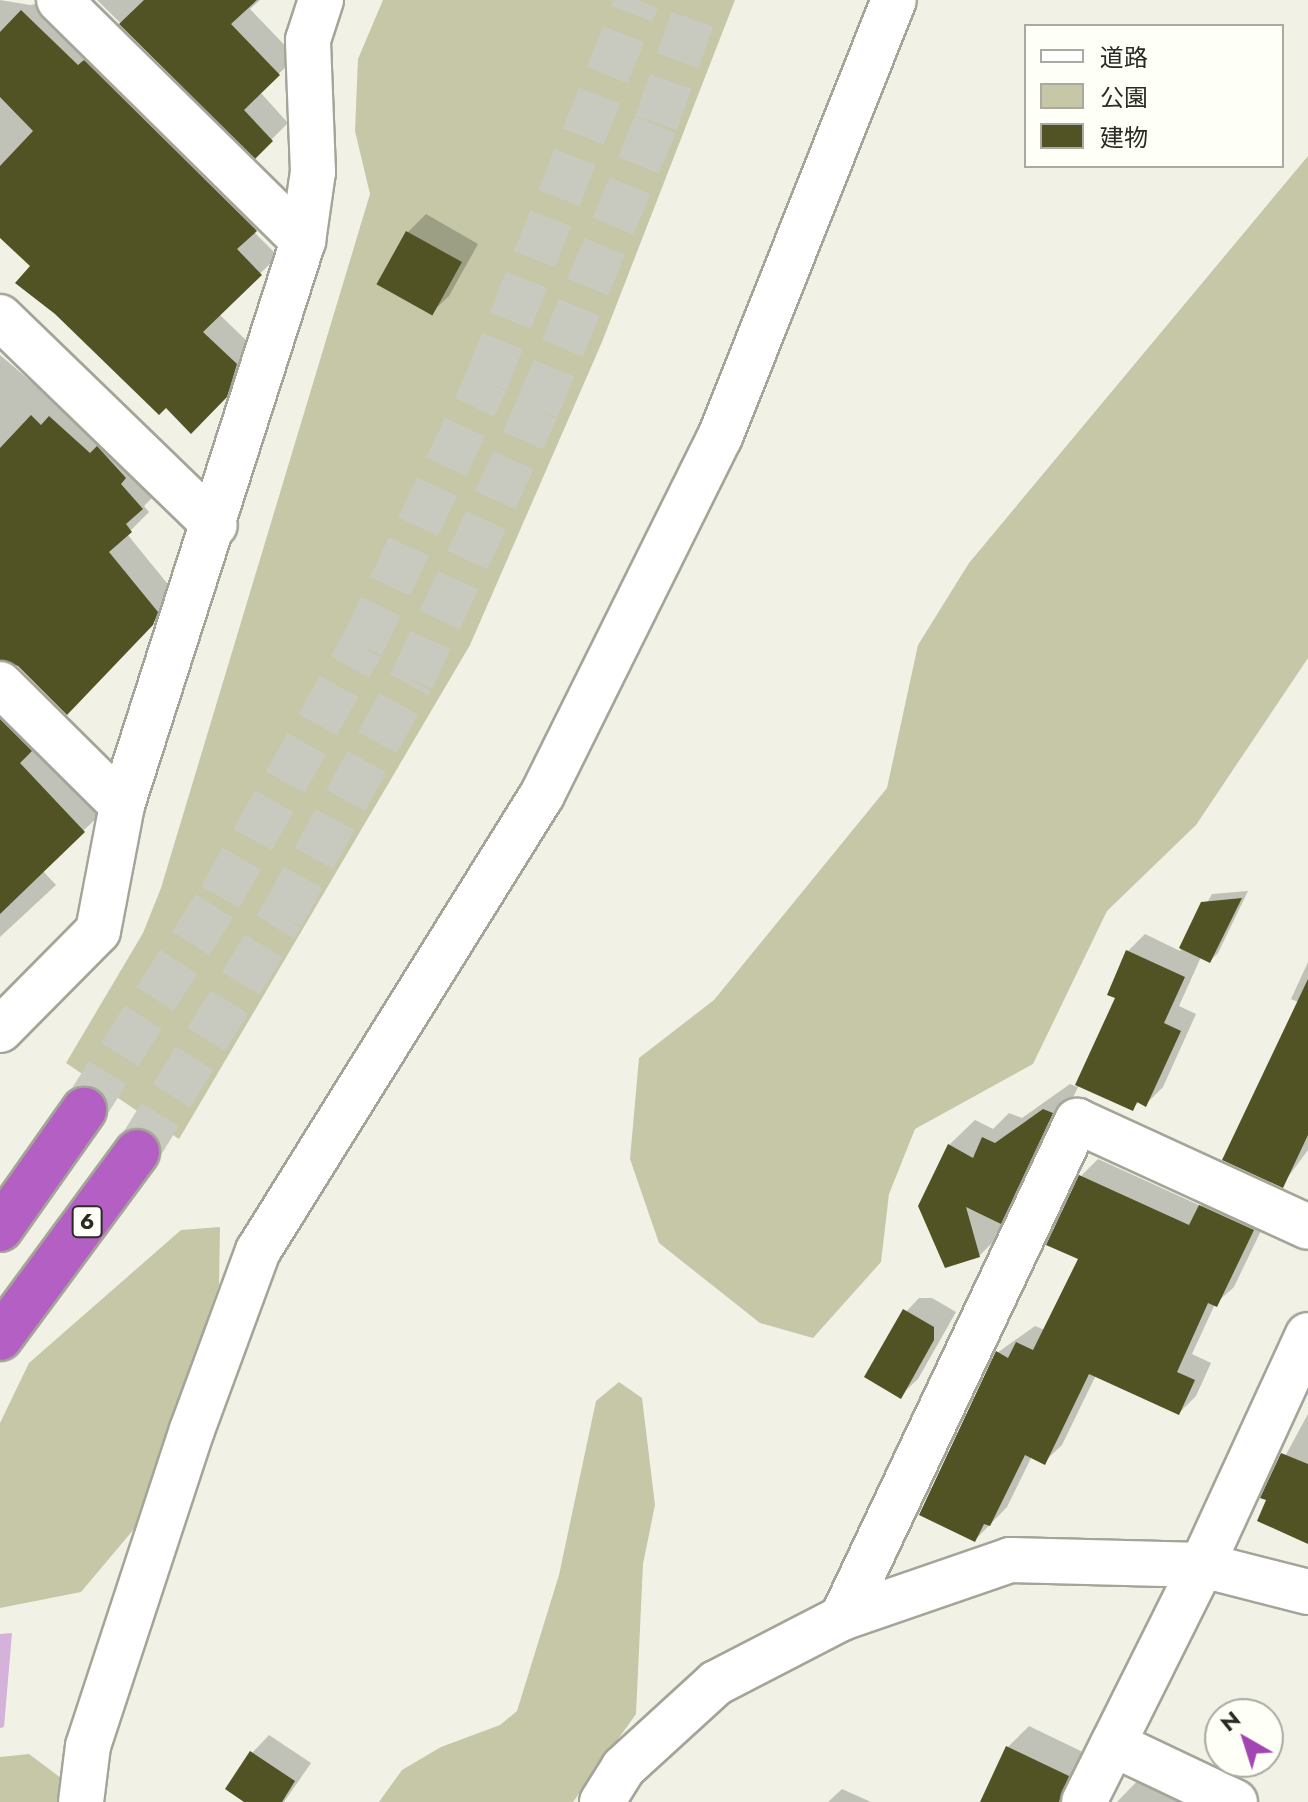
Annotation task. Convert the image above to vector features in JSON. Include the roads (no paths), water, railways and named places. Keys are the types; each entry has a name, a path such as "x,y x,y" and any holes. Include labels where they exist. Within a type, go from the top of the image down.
{"highway":[{"path":"0,1229 84,1110"},
{"name":"6","path":"0,1338 137,1152"},
{"path":"0,1346 36,1292"}],"street":[{"path":"59,0 303,241"},
{"path":"0,1030 98,931 122,805 215,525 303,241 313,172 308,40 321,0"},
{"path":"81,1802 88,1746 192,1430 258,1251 542,795 720,437 894,0"},
{"path":"0,317 215,525"},
{"path":"0,684 122,805"},
{"path":"842,1618 1077,1121 1308,1227"},
{"path":"1084,1802 1202,1565 1308,1335"},
{"path":"602,1802 623,1768 716,1683 842,1618 1010,1560 1202,1565 1308,1592"},
{"path":"1113,1744 1235,1802"}],"tunnel":[{"path":"84,1110 220,897 362,646 486,382 637,0"},
{"path":"137,1152 282,916 412,680 537,409 656,123 699,0"}]}
